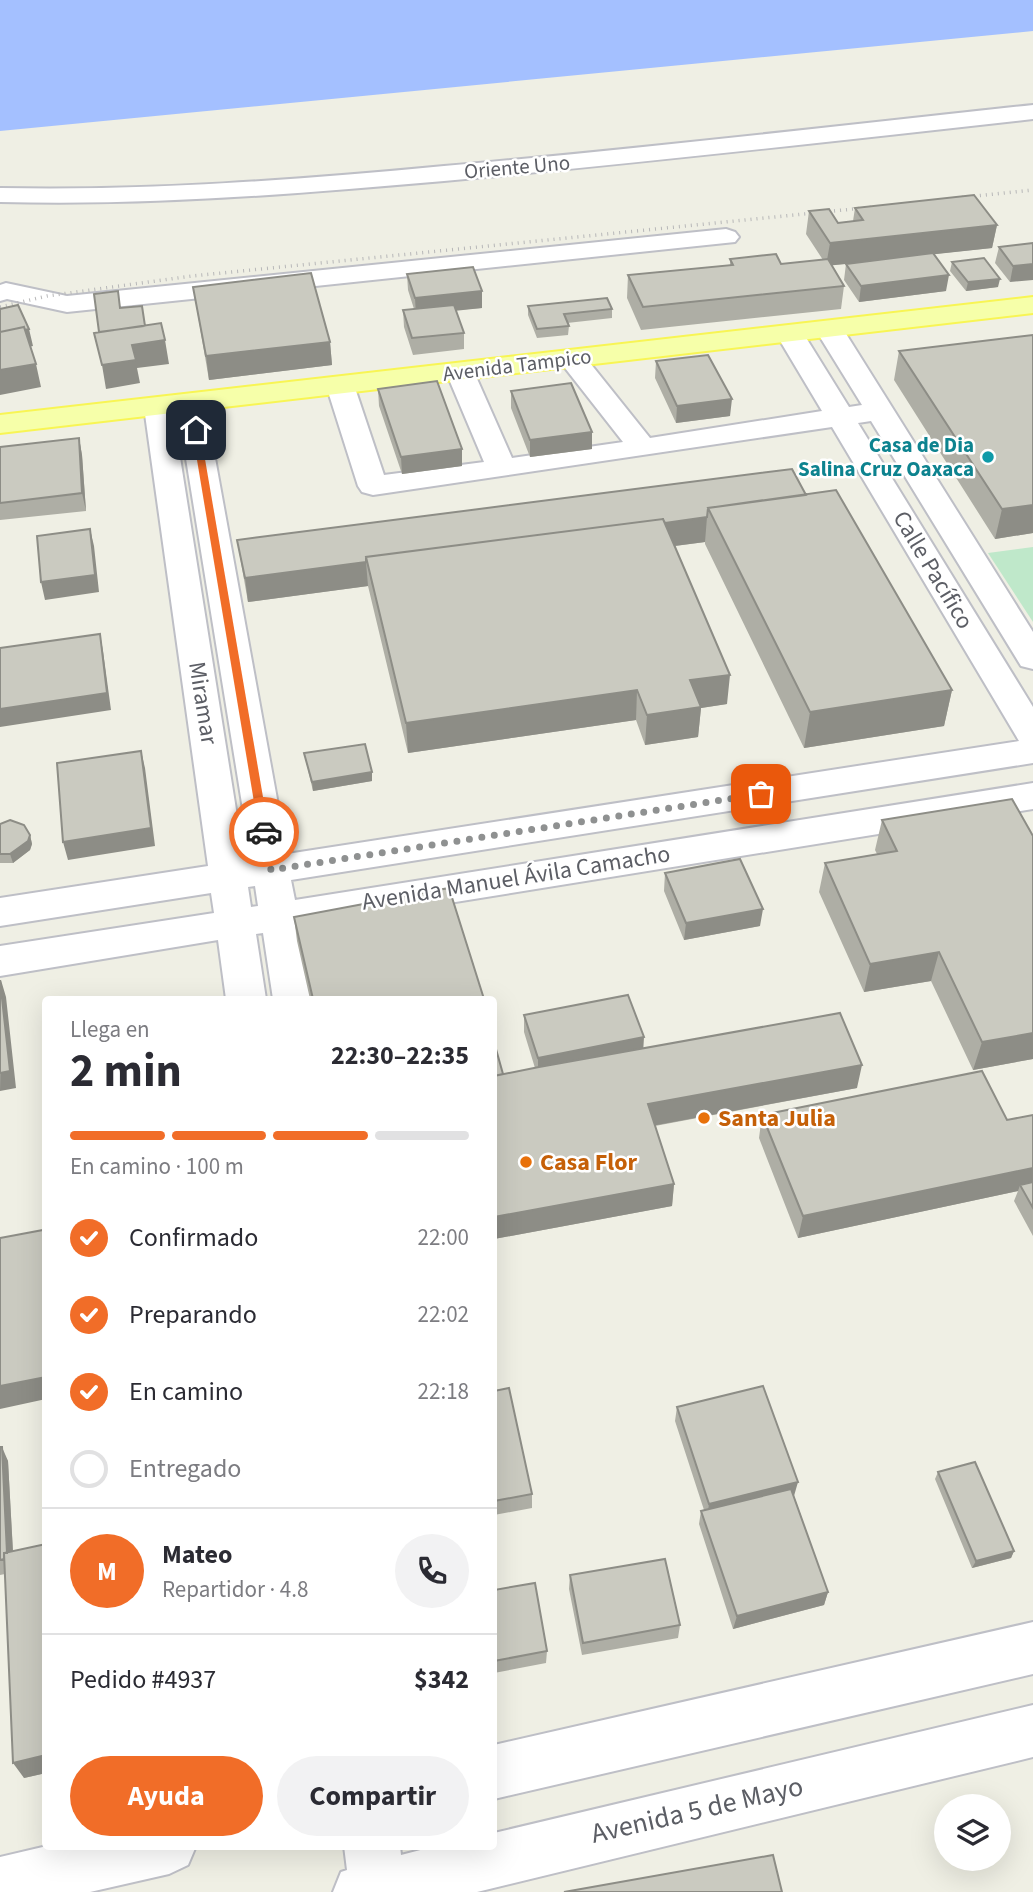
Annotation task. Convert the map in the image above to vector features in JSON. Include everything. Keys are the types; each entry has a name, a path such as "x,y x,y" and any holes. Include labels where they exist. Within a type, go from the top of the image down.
{"main road":[{"name":"Avenida Tampico","path":"0,424 1033,305"}],"street":[{"name":"Oriente Uno","path":"0,194 82,197 250,191 590,160 1033,112"},
{"path":"0,293 6,291 67,304 726,237"},
{"name":"Calle Pacífico","path":"829,329 1033,658"},
{"name":"Calle Pacífico","path":"790,334 1033,735"},
{"path":"572,359 642,447"},
{"path":"460,372 502,469"},
{"path":"340,386 373,486 879,411"},
{"name":"Miramar","path":"191,403 292,996"},
{"name":"Miramar","path":"158,407 246,996"},
{"name":"Avenida Manuel Ávila Camacho","path":"0,912 1033,751"},
{"name":"Avenida Manuel Ávila Camacho","path":"0,961 1033,796"},
{"path":"497,1771 1033,1648"},
{"name":"Avenida 5 de Mayo","path":"372,1880 440,1870 1033,1731"},
{"path":"0,1885 152,1850"}],"green space":[{"path":"1033,547 1033,622 988,553"}],"water":[{"path":"0,0 1033,0 1033,31 0,131"}],"building":[{"path":"974,195 997,225 830,243 809,211 829,209 838,223 863,220 855,208"},
{"path":"1033,243 1033,264 1013,266 999,247"},
{"path":"933,253 949,275 861,286 846,264"},
{"path":"776,254 781,264 828,259 844,286 643,307 628,275 733,265 730,259"},
{"path":"984,258 1000,279 968,282 952,262"},
{"path":"473,267 482,291 415,298 407,274"},
{"path":"311,273 330,342 206,356 193,287"},
{"path":"118,291 120,308 142,306 145,326 99,332 94,294"},
{"path":"607,298 612,309 564,314 569,326 537,329 528,306"},
{"path":"18,305 29,329 25,330 24,327 0,332 0,309"},
{"path":"454,305 464,333 412,338 403,310"},
{"path":"161,323 165,340 132,345 136,360 102,365 94,333"},
{"path":"24,327 36,364 0,370 0,332"},
{"name":"Casa de Dia Salina Cruz Oaxaca","path":"1033,335 1033,505 1002,509 899,351"},
{"path":"708,355 732,399 677,406 656,361"},
{"path":"437,381 462,449 401,457 378,389"},
{"path":"571,383 592,432 530,440 511,391"},
{"path":"79,438 82,493 0,503 0,447"},
{"path":"792,469 806,495 708,508 707,517 665,523 663,519 366,557 366,562 245,578 237,540"},
{"path":"836,490 952,690 810,712 708,508"},
{"path":"663,519 730,675 690,680 701,707 647,715 637,690 406,723 366,557"},
{"path":"90,529 95,575 41,582 37,536"},
{"path":"100,634 107,693 0,709 0,648"},
{"path":"365,744 372,772 312,782 304,753"},
{"path":"141,751 151,828 63,842 57,763"},
{"path":"1012,799 1033,836 1033,1033 982,1042 939,952 870,964 825,863 897,851 882,820"},
{"path":"10,820 24,825 30,835 28,841 10,854 0,854 0,824"},
{"path":"740,859 763,909 686,923 665,873"},
{"path":"449,888 483,996 312,996 294,917"},
{"path":"0,980 10,1071 0,1073"},
{"path":"628,995 644,1037 538,1058 524,1015"},
{"path":"840,1013 862,1065 648,1104 674,1184 497,1216 497,1075"},
{"path":"497,1053 503,1074 497,1075"},
{"path":"982,1071 1007,1120 1033,1115 1033,1168 803,1216 762,1115"},
{"path":"1033,1182 1033,1208 1020,1185"},
{"path":"42,1230 42,1378 0,1386 0,1238"},
{"path":"763,1386 798,1482 709,1504 677,1407"},
{"path":"509,1388 532,1494 497,1500 497,1390"},
{"path":"0,1447 7,1553 4,1553 4,1559 0,1560"},
{"path":"975,1462 1014,1551 976,1561 938,1472"},
{"path":"791,1489 828,1592 737,1616 701,1511"},
{"path":"42,1545 42,1756 13,1763 4,1553"},
{"path":"665,1559 680,1625 583,1643 570,1575"},
{"path":"535,1583 547,1651 497,1660 497,1589"},
{"path":"773,1855 782,1892 564,1892"}],"railway":[{"path":"956,198 1033,190"},
{"path":"0,307 47,296 192,276 873,207"}],"way so far":[{"path":"264,832 271,870 761,794"}],"place":[{"name":"Casa de Dia Salina Cruz Oaxaca","path":"988,457"},
{"name":"Santa Julia","path":"704,1118"},
{"name":"Casa Flor","path":"526,1162"}],"route":[{"path":"196,430 264,832"}]}
